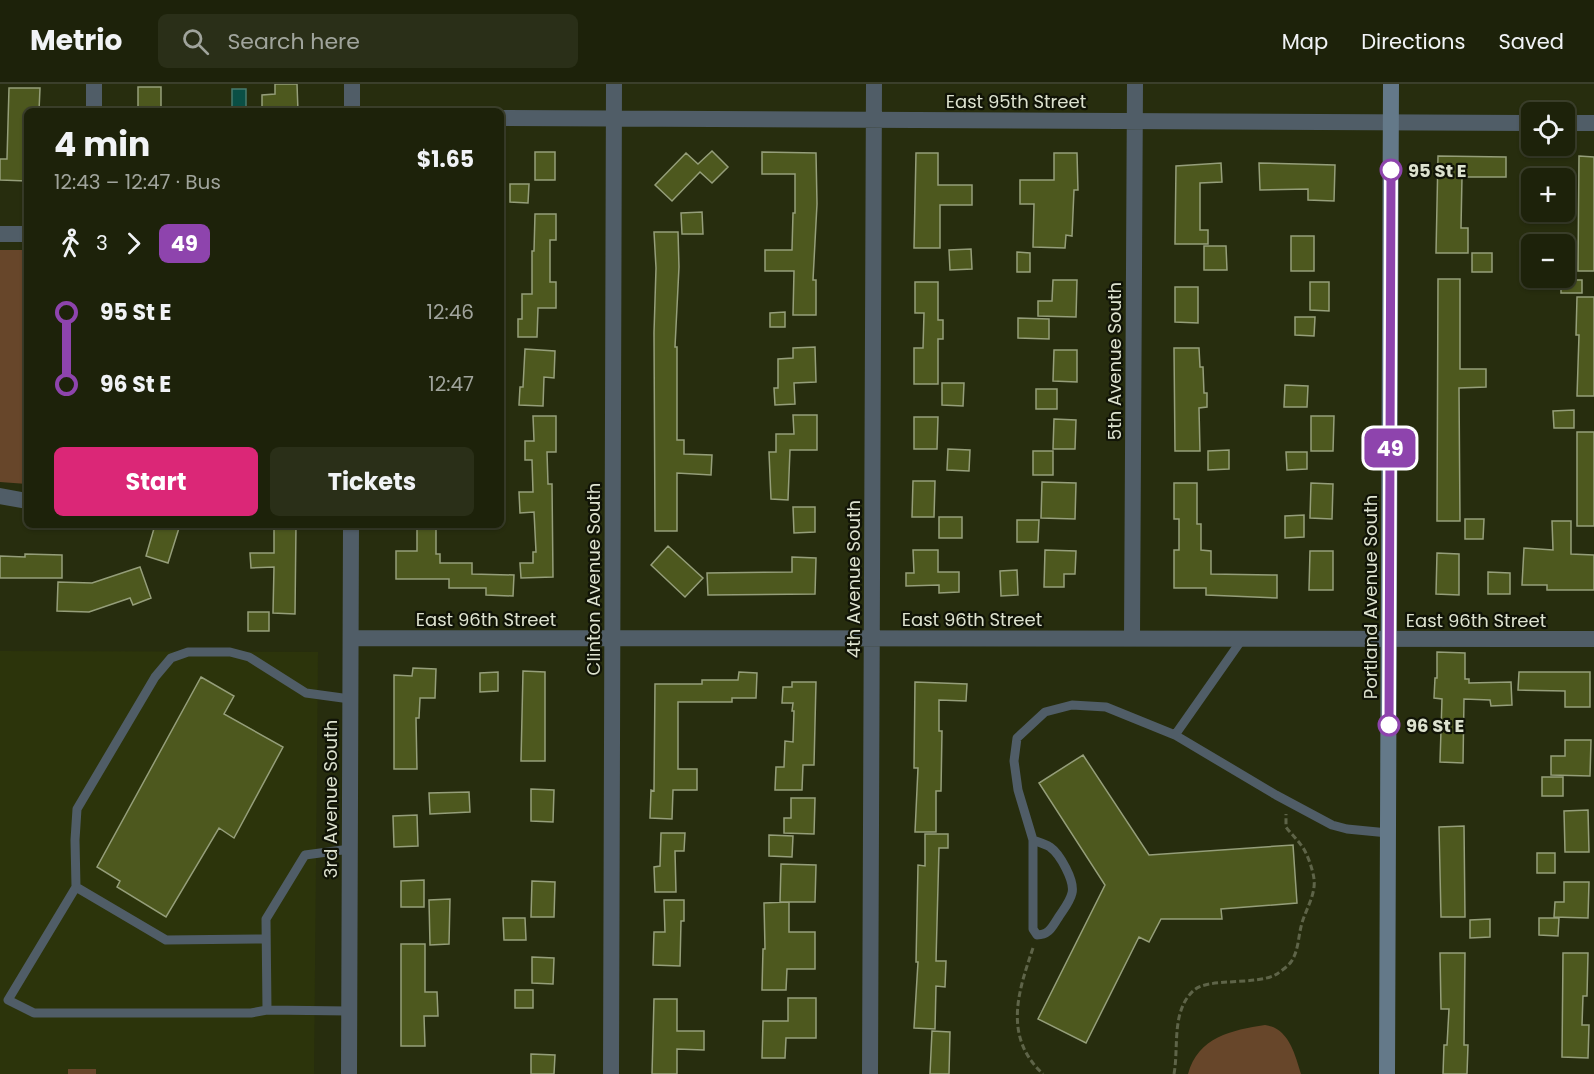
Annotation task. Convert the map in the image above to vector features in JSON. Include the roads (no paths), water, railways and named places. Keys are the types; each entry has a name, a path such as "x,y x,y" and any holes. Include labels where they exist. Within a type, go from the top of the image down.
{"main road":[{"name":"Portland Avenue South","path":"1387,1074 1391,84"}],"street":[{"path":"94,84 94,108"},
{"path":"352,84 352,108"},
{"name":"Clinton Avenue South","path":"611,1074 614,84"},
{"name":"4th Avenue South","path":"870,1074 874,84"},
{"name":"5th Avenue South","path":"1132,638 1135,84"},
{"name":"East 95th Street","path":"504,118 1521,123"},
{"path":"1575,123 1594,123"},
{"path":"0,234 24,234"},
{"path":"0,496 24,500"},
{"name":"3rd Avenue South","path":"349,1074 351,528"},
{"name":"East 96th Street","path":"351,638 1594,639"}],"lane":[{"path":"1175,735 1243,638"},
{"path":"349,1011 33,1013 8,1000 76,887 75,840 78,808 155,677 171,658 188,652 230,652 249,657 306,693 350,699"},
{"path":"1033,840 1051,848 1070,874 1073,892 1049,932 1037,935 1031,918 1033,840 1018,790 1014,761 1017,738 1045,712 1072,705 1106,707 1175,735 1332,825 1347,829 1388,833"},
{"path":"267,1010 266,919 305,855 350,849"},
{"path":"76,887 166,940 266,939"}],"water":[{"path":"232,89 246,89 246,108 232,108"}],"place":[{"name":"95 St E","path":"1391,170"},
{"name":"96 St E","path":"1389,725"}]}
